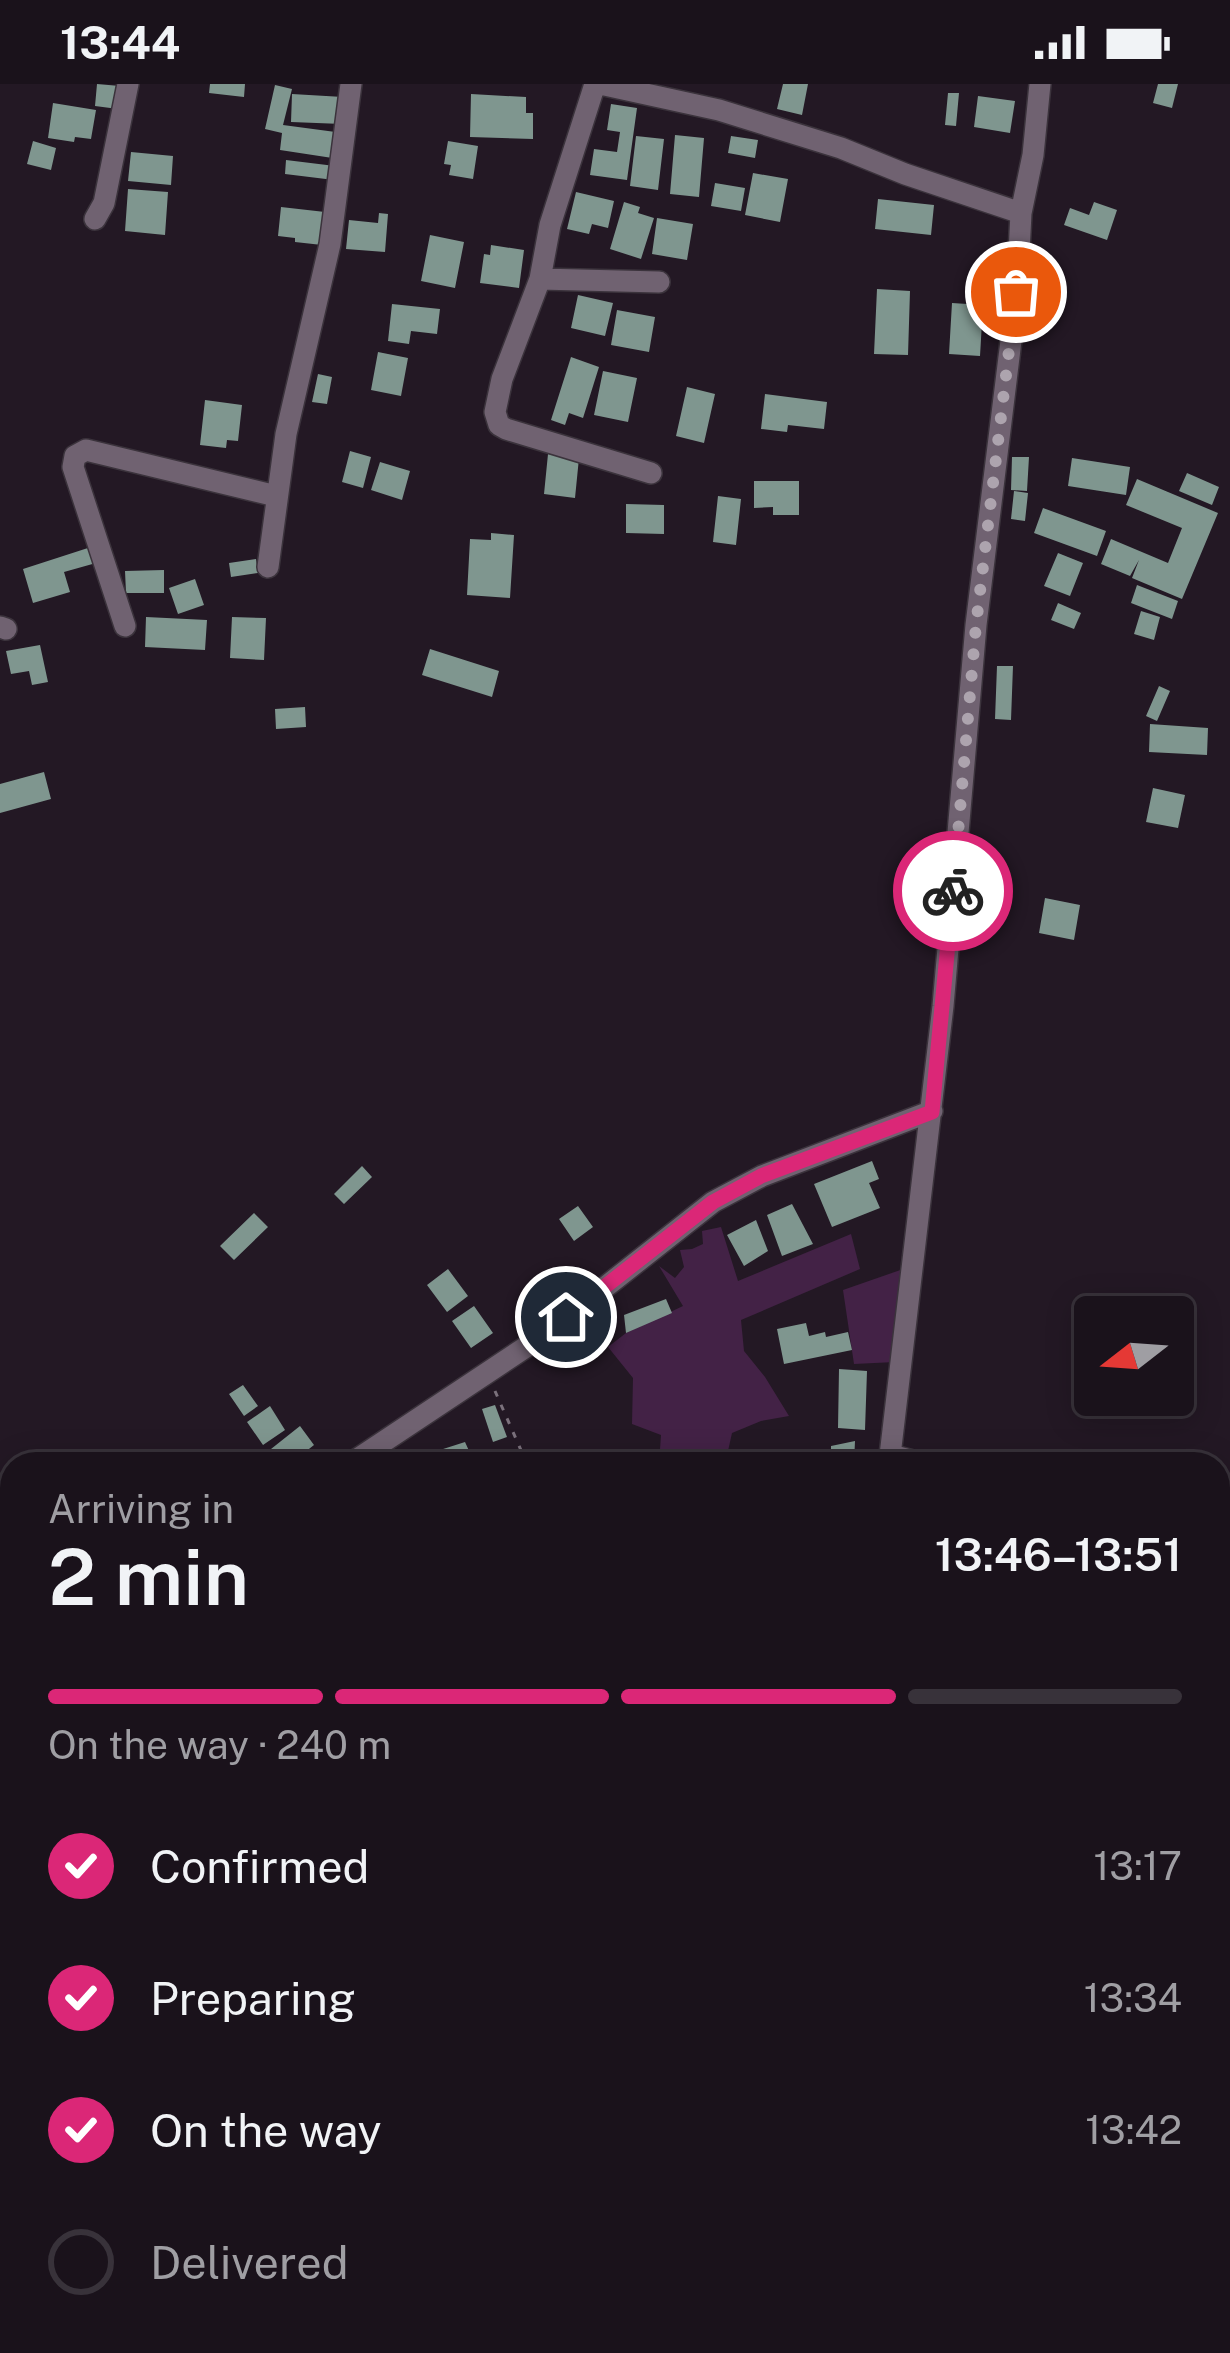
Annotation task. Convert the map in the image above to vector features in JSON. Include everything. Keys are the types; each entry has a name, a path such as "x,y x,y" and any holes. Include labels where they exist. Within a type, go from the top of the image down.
{"street":[{"path":"95,219 104,203 128,84"},
{"path":"268,567 286,434 330,244 351,84"},
{"path":"651,473 499,425 495,412 598,84 718,110 842,148 1021,213"},
{"path":"891,1452 932,1112 976,625 1016,292 1021,213 1040,84"},
{"path":"540,280 659,282"},
{"path":"125,626 73,467 75,456 86,450 276,496"},
{"path":"368,1452 548,1333 713,1202 761,1176 932,1112"}],"path":[{"path":"483,1375 522,1452"}],"shaded area":[{"path":"721,1227 738,1281 851,1234 860,1269 741,1320 744,1351 789,1416 732,1433 728,1452 660,1452 661,1435 632,1424 633,1378 608,1347 626,1333 683,1306 659,1266 675,1278 684,1267 680,1250 703,1244 702,1231"},
{"path":"909,1267 895,1362 854,1364 843,1290"}],"building":[{"path":"97,84 120,86 118,109 95,106"},
{"path":"210,84 245,84 244,97 209,93"},
{"path":"783,84 808,84 802,115 777,109"},
{"path":"1158,84 1178,84 1172,108 1153,103"},
{"path":"275,85 292,89 283,125 343,133 339,159 280,150 282,133 265,129"},
{"path":"948,93 959,93 956,126 945,125"},
{"path":"292,94 343,97 342,124 291,122"},
{"path":"471,94 526,97 526,113 533,113 533,139 470,137"},
{"path":"978,96 1015,101 1010,133 974,127"},
{"path":"53,103 96,110 91,139 48,138"},
{"path":"611,104 637,108 627,180 590,175 594,149 617,152 620,132 607,130"},
{"path":"675,135 704,138 699,197 670,194"},
{"path":"636,136 664,139 658,190 630,186"},
{"path":"731,136 758,140 755,158 728,153"},
{"path":"33,141 56,148 51,170 27,164"},
{"path":"448,141 478,146 473,179 449,175 451,165 444,164"},
{"path":"131,152 173,156 171,185 128,181"},
{"path":"286,160 335,166 334,180 285,174"},
{"path":"753,173 788,179 780,222 745,215"},
{"path":"715,183 745,188 741,211 711,206"},
{"path":"128,189 168,192 165,235 125,231"},
{"path":"576,192 614,201 608,228 592,224 589,234 567,229"},
{"path":"878,199 934,205 931,235 875,229"},
{"path":"624,202 654,218 641,259 610,249"},
{"path":"1094,202 1117,210 1107,240 1064,225 1070,208 1089,215"},
{"path":"281,207 325,212 322,245 278,236"},
{"path":"379,213 388,214 385,252 346,249 349,220 378,223"},
{"path":"657,218 693,224 687,260 652,254"},
{"path":"430,235 464,242 455,288 421,281"},
{"path":"491,245 524,250 519,288 480,283 484,254 490,255"},
{"path":"877,289 910,291 908,355 874,354"},
{"path":"578,295 613,303 605,336 571,328"},
{"path":"952,303 983,305 980,356 949,354"},
{"path":"392,304 440,309 437,334 411,331 409,344 388,341"},
{"path":"617,310 655,317 649,352 611,345"},
{"path":"378,352 408,358 401,396 371,390"},
{"path":"571,357 599,367 583,418 569,413 565,425 551,420"},
{"path":"603,371 637,378 628,422 594,415"},
{"path":"318,374 332,377 327,404 312,402"},
{"path":"687,387 715,394 704,443 676,436"},
{"path":"765,394 827,402 824,429 788,425 787,432 761,429"},
{"path":"205,400 242,405 238,441 227,440 226,448 200,445"},
{"path":"350,451 371,457 363,488 342,482"},
{"path":"548,454 579,458 575,498 544,494"},
{"path":"1012,457 1029,457 1027,491 1011,490"},
{"path":"1072,458 1130,467 1126,495 1068,486"},
{"path":"380,462 410,471 402,500 371,490"},
{"path":"1187,473 1219,487 1212,505 1179,491"},
{"path":"1137,479 1218,513 1182,599 1132,578 1139,560 1130,576 1101,564 1111,539 1168,563 1182,528 1126,505"},
{"path":"754,481 799,481 799,515 773,515 773,507 754,508"},
{"path":"1014,491 1028,493 1025,521 1011,519"},
{"path":"718,496 741,499 736,545 713,542"},
{"path":"626,504 664,505 664,534 626,533"},
{"path":"1043,508 1106,531 1097,556 1034,533"},
{"path":"491,533 514,535 510,598 467,595 470,539 491,540"},
{"path":"91,547 96,563 64,572 70,592 33,603 23,569"},
{"path":"1058,553 1083,563 1070,596 1044,586"},
{"path":"256,559 258,573 231,577 229,563"},
{"path":"164,570 164,593 126,593 125,571"},
{"path":"195,579 204,605 178,614 169,588"},
{"path":"1137,585 1178,601 1172,619 1131,603"},
{"path":"1058,603 1081,613 1074,629 1051,620"},
{"path":"1141,611 1160,617 1154,640 1134,634"},
{"path":"146,617 207,620 205,650 145,647"},
{"path":"232,617 266,618 264,660 230,658"},
{"path":"40,645 48,682 32,685 29,671 11,674 6,651"},
{"path":"430,649 499,671 492,697 422,675"},
{"path":"997,666 1013,666 1011,720 995,719"},
{"path":"1159,686 1170,691 1157,721 1146,716"},
{"path":"305,707 306,727 276,729 275,709"},
{"path":"1150,724 1208,728 1207,755 1149,752"},
{"path":"44,772 51,799 0,813 0,784"},
{"path":"1153,788 1185,795 1178,828 1146,822"},
{"path":"1045,898 1080,905 1074,940 1039,933"},
{"path":"872,1161 879,1179 869,1183 880,1208 832,1227 814,1184"},
{"path":"362,1166 372,1177 344,1204 334,1194"},
{"path":"792,1204 813,1244 782,1256 767,1215"},
{"path":"578,1206 593,1227 574,1241 559,1219"},
{"path":"254,1213 268,1227 234,1260 220,1246"},
{"path":"756,1220 768,1251 744,1266 727,1235"},
{"path":"448,1269 468,1296 447,1312 427,1285"},
{"path":"666,1299 672,1313 626,1333 624,1315"},
{"path":"474,1306 493,1333 471,1348 452,1321"},
{"path":"806,1323 809,1336 848,1332 852,1350 784,1364 777,1329"},
{"path":"839,1369 867,1371 865,1430 838,1428"},
{"path":"243,1385 258,1406 244,1416 229,1394"},
{"path":"495,1405 507,1437 493,1442 482,1409"},
{"path":"270,1406 285,1430 263,1445 247,1422"},
{"path":"300,1426 314,1445 305,1452 271,1449"},
{"path":"855,1441 855,1452 831,1452 831,1446"},
{"path":"465,1442 470,1452 441,1452"}],"way so far":[{"path":"953,891 976,625 1016,292"}],"route":[{"path":"566,1317 713,1202 761,1176 932,1112 953,891"}]}
